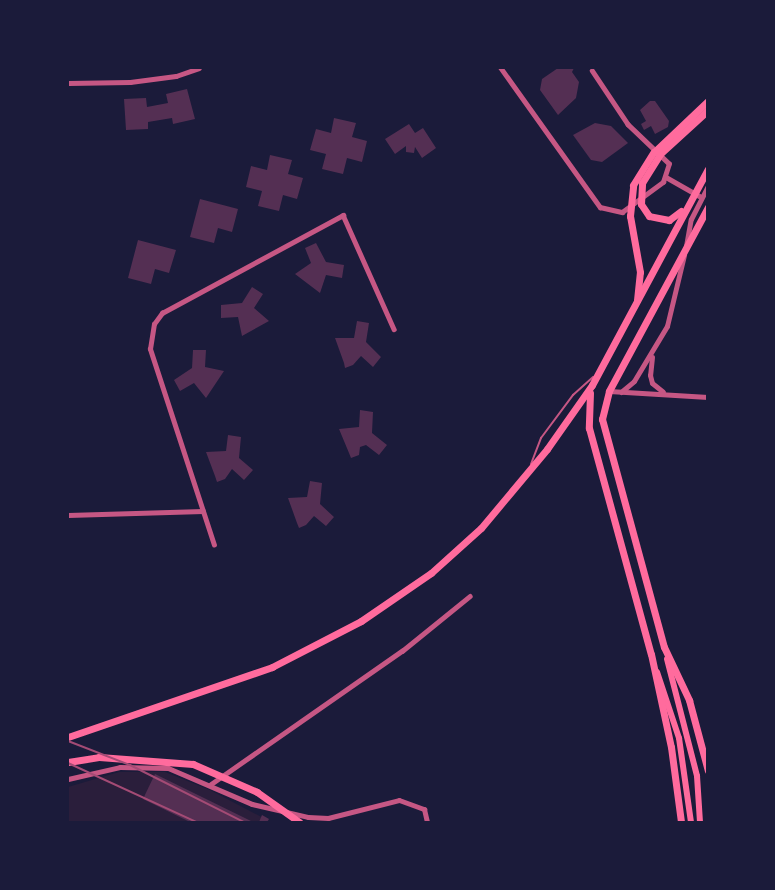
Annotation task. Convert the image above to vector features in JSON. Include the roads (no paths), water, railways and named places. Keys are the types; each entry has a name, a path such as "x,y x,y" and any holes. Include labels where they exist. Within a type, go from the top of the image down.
{"main road":[{"path":"686,208 675,218 656,220 644,211 640,193 654,162 708,101"},
{"path":"635,308 640,272 630,216 633,185 654,152 708,110"},
{"path":"68,737 222,687 318,645 396,599 431,573 481,528 529,471 592,385 708,168"},
{"path":"700,822 688,734 603,425 609,391 708,207"},
{"path":"592,385 586,408 589,428 651,654 679,738 691,822"},
{"path":"664,647 689,700 708,771"},
{"path":"651,654 671,747 681,822"},
{"path":"68,762 99,757 193,764 257,792 299,822"}],"street":[{"path":"68,83 130,82 176,76 199,68"},
{"path":"501,68 606,210 622,212 649,195 666,177 668,159 628,125 592,71"},
{"path":"666,177 701,197"},
{"path":"621,392 634,381 653,352 672,312 688,232 701,197 708,186"},
{"path":"214,545 150,350 154,324 162,313 343,215 394,329"},
{"path":"653,352 650,375 652,383 667,394"},
{"path":"609,391 708,397"},
{"path":"68,515 203,511"},
{"path":"211,784 402,651 470,596"},
{"path":"68,779 120,766 168,768 211,784 252,804 308,817 328,818 391,801 408,801 424,809 427,822"}],"lane":[{"path":"529,471 541,438 573,395 600,372"}],"railway":[{"path":"68,741 130,765 244,822"},
{"path":"68,763 196,822"}]}
